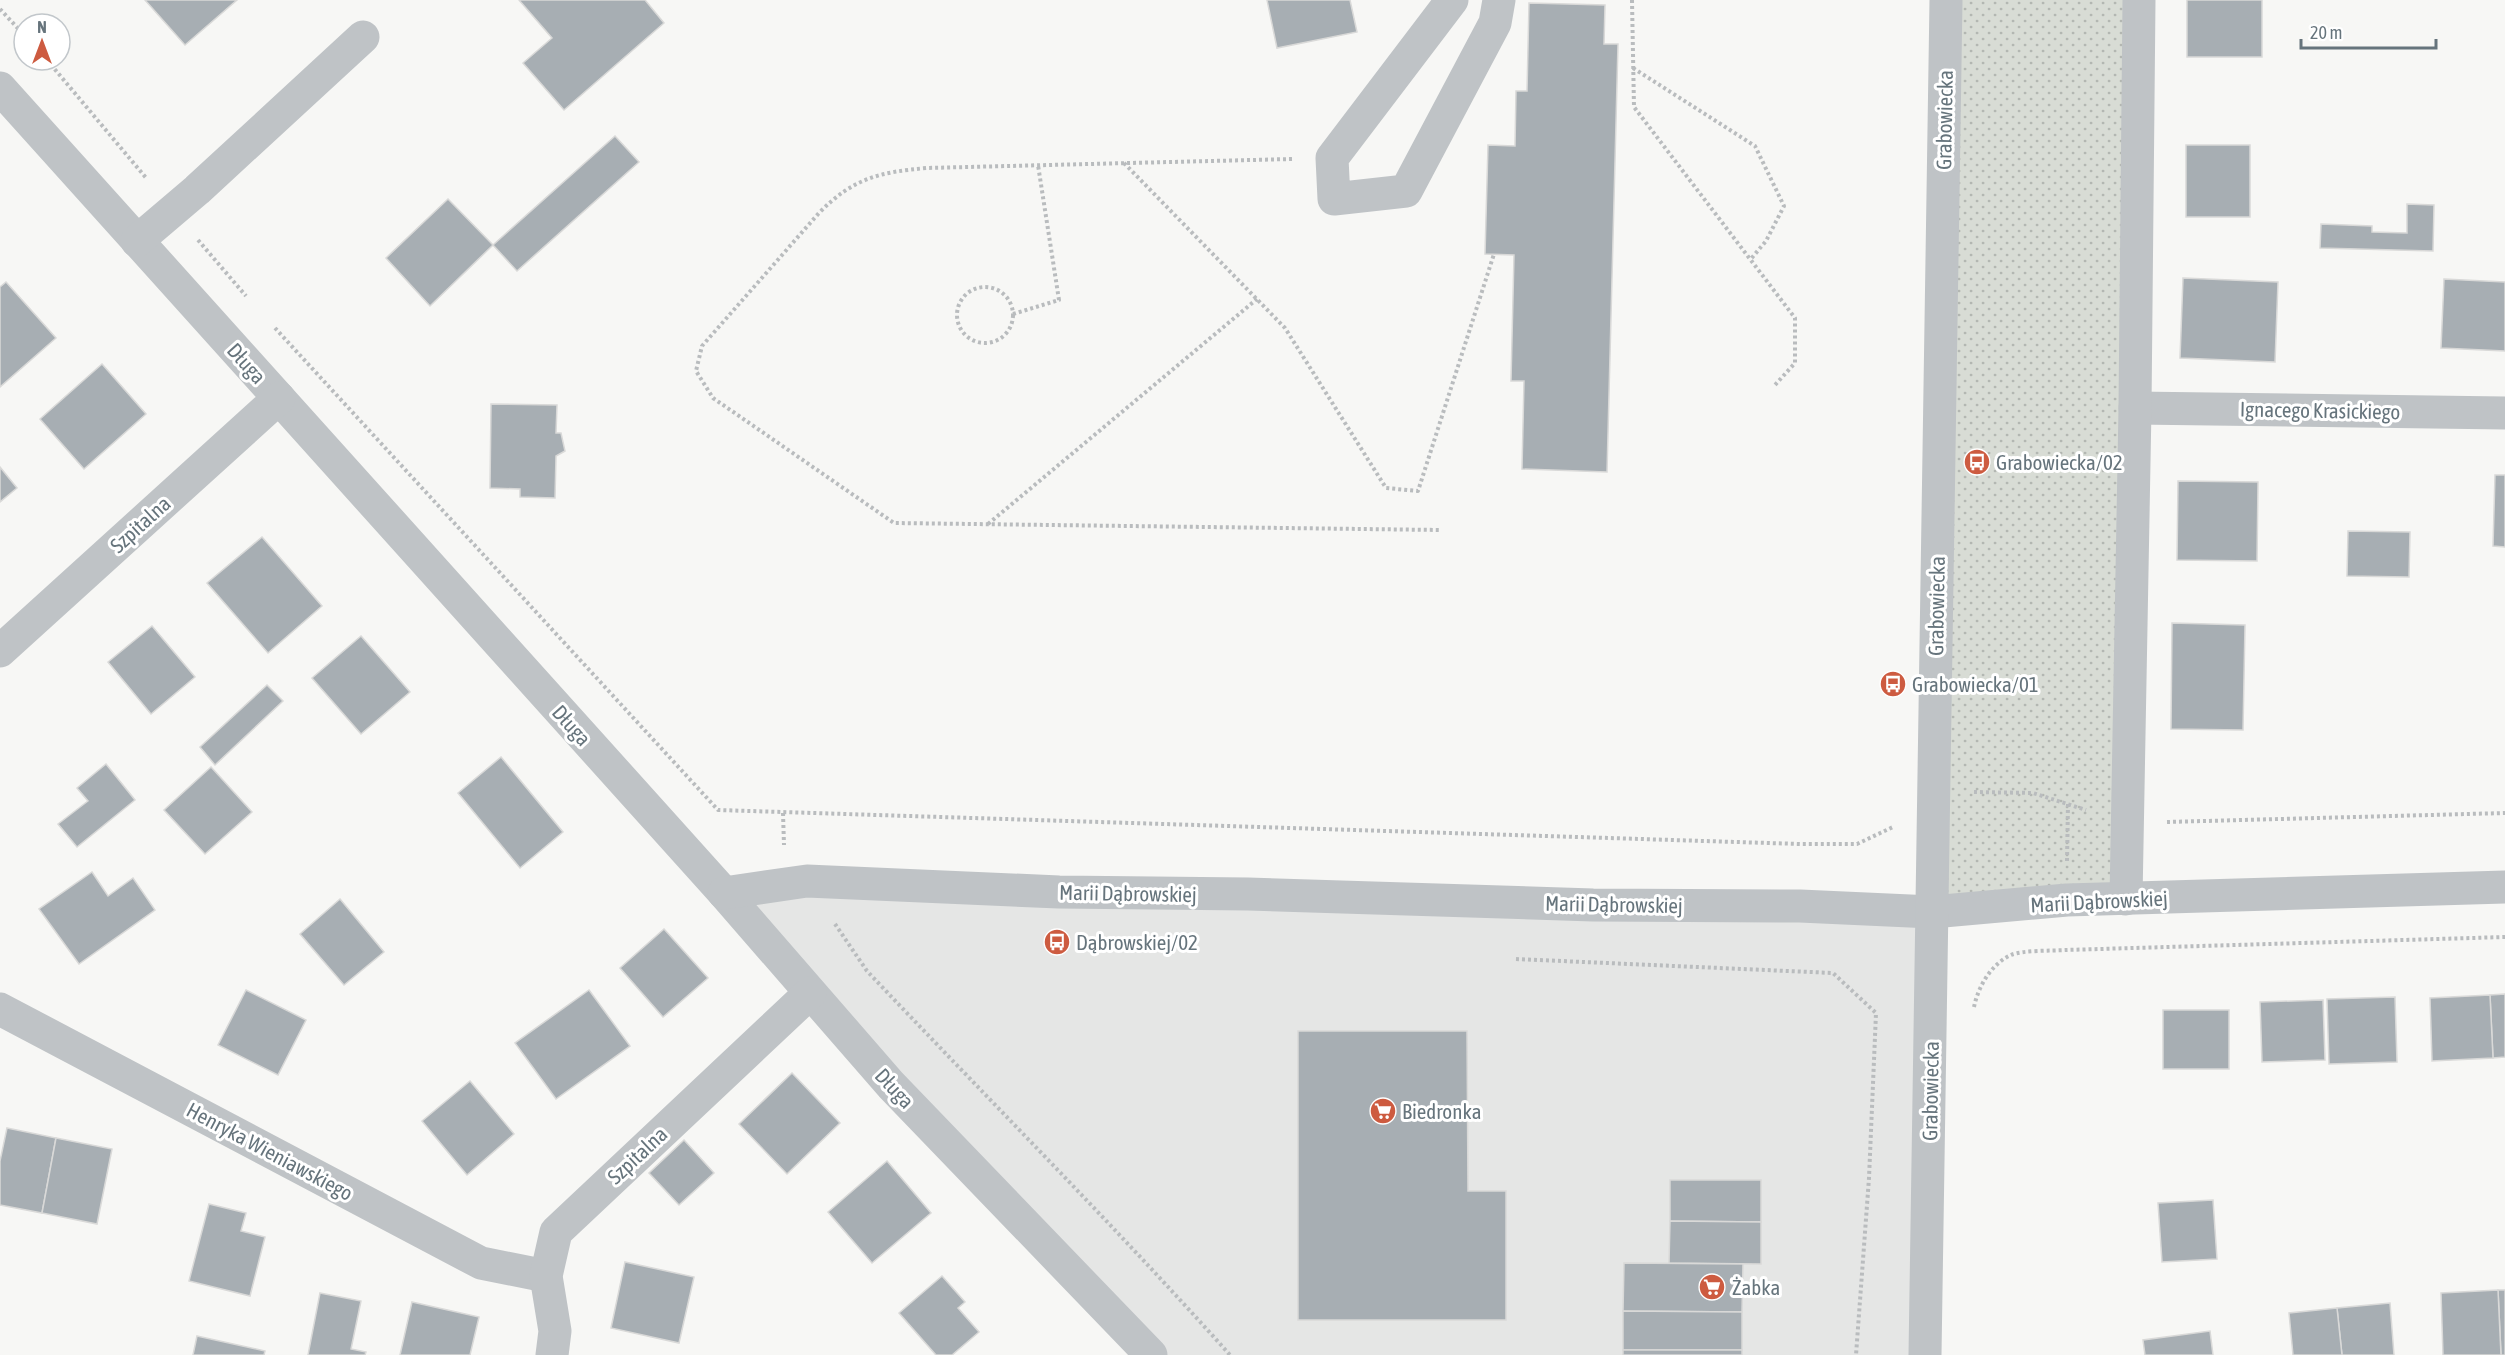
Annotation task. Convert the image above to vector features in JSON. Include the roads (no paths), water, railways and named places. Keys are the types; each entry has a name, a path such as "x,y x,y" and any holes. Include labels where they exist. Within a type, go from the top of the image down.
{"street":[{"path":"1452,0 1332,158 1334,199 1406,191 1495,23 1499,0"},
{"name":"Grabowiecka","path":"1925,1355 1946,0"},
{"path":"2126,899 2129,823 2139,0"},
{"path":"137,241 174,211 363,37"},
{"name":"Długa","path":"0,88 723,893 891,1085 1151,1355"},
{"name":"Szpitalna","path":"0,651 279,398"},
{"name":"Ignacego Krasickiego","path":"2135,408 2505,413"},
{"name":"Marii Dąbrowskiej","path":"723,893 807,881 1059,892 1248,894 1593,905 1800,906 1932,912 2067,900 2505,887"},
{"name":"Szpitalna","path":"552,1355 555,1331 546,1276 556,1232 810,993"},
{"name":"Henryka Wieniawskiego","path":"0,1009 481,1263 546,1276"}],"place":[{"name":"Grabowiecka/02","path":"1977,462"},
{"name":"Grabowiecka/01","path":"1893,684"},
{"name":"Dąbrowskiej/02","path":"1057,942"},
{"name":"Biedronka","path":"1383,1111"},
{"name":"Żabka","path":"1712,1287"}]}
